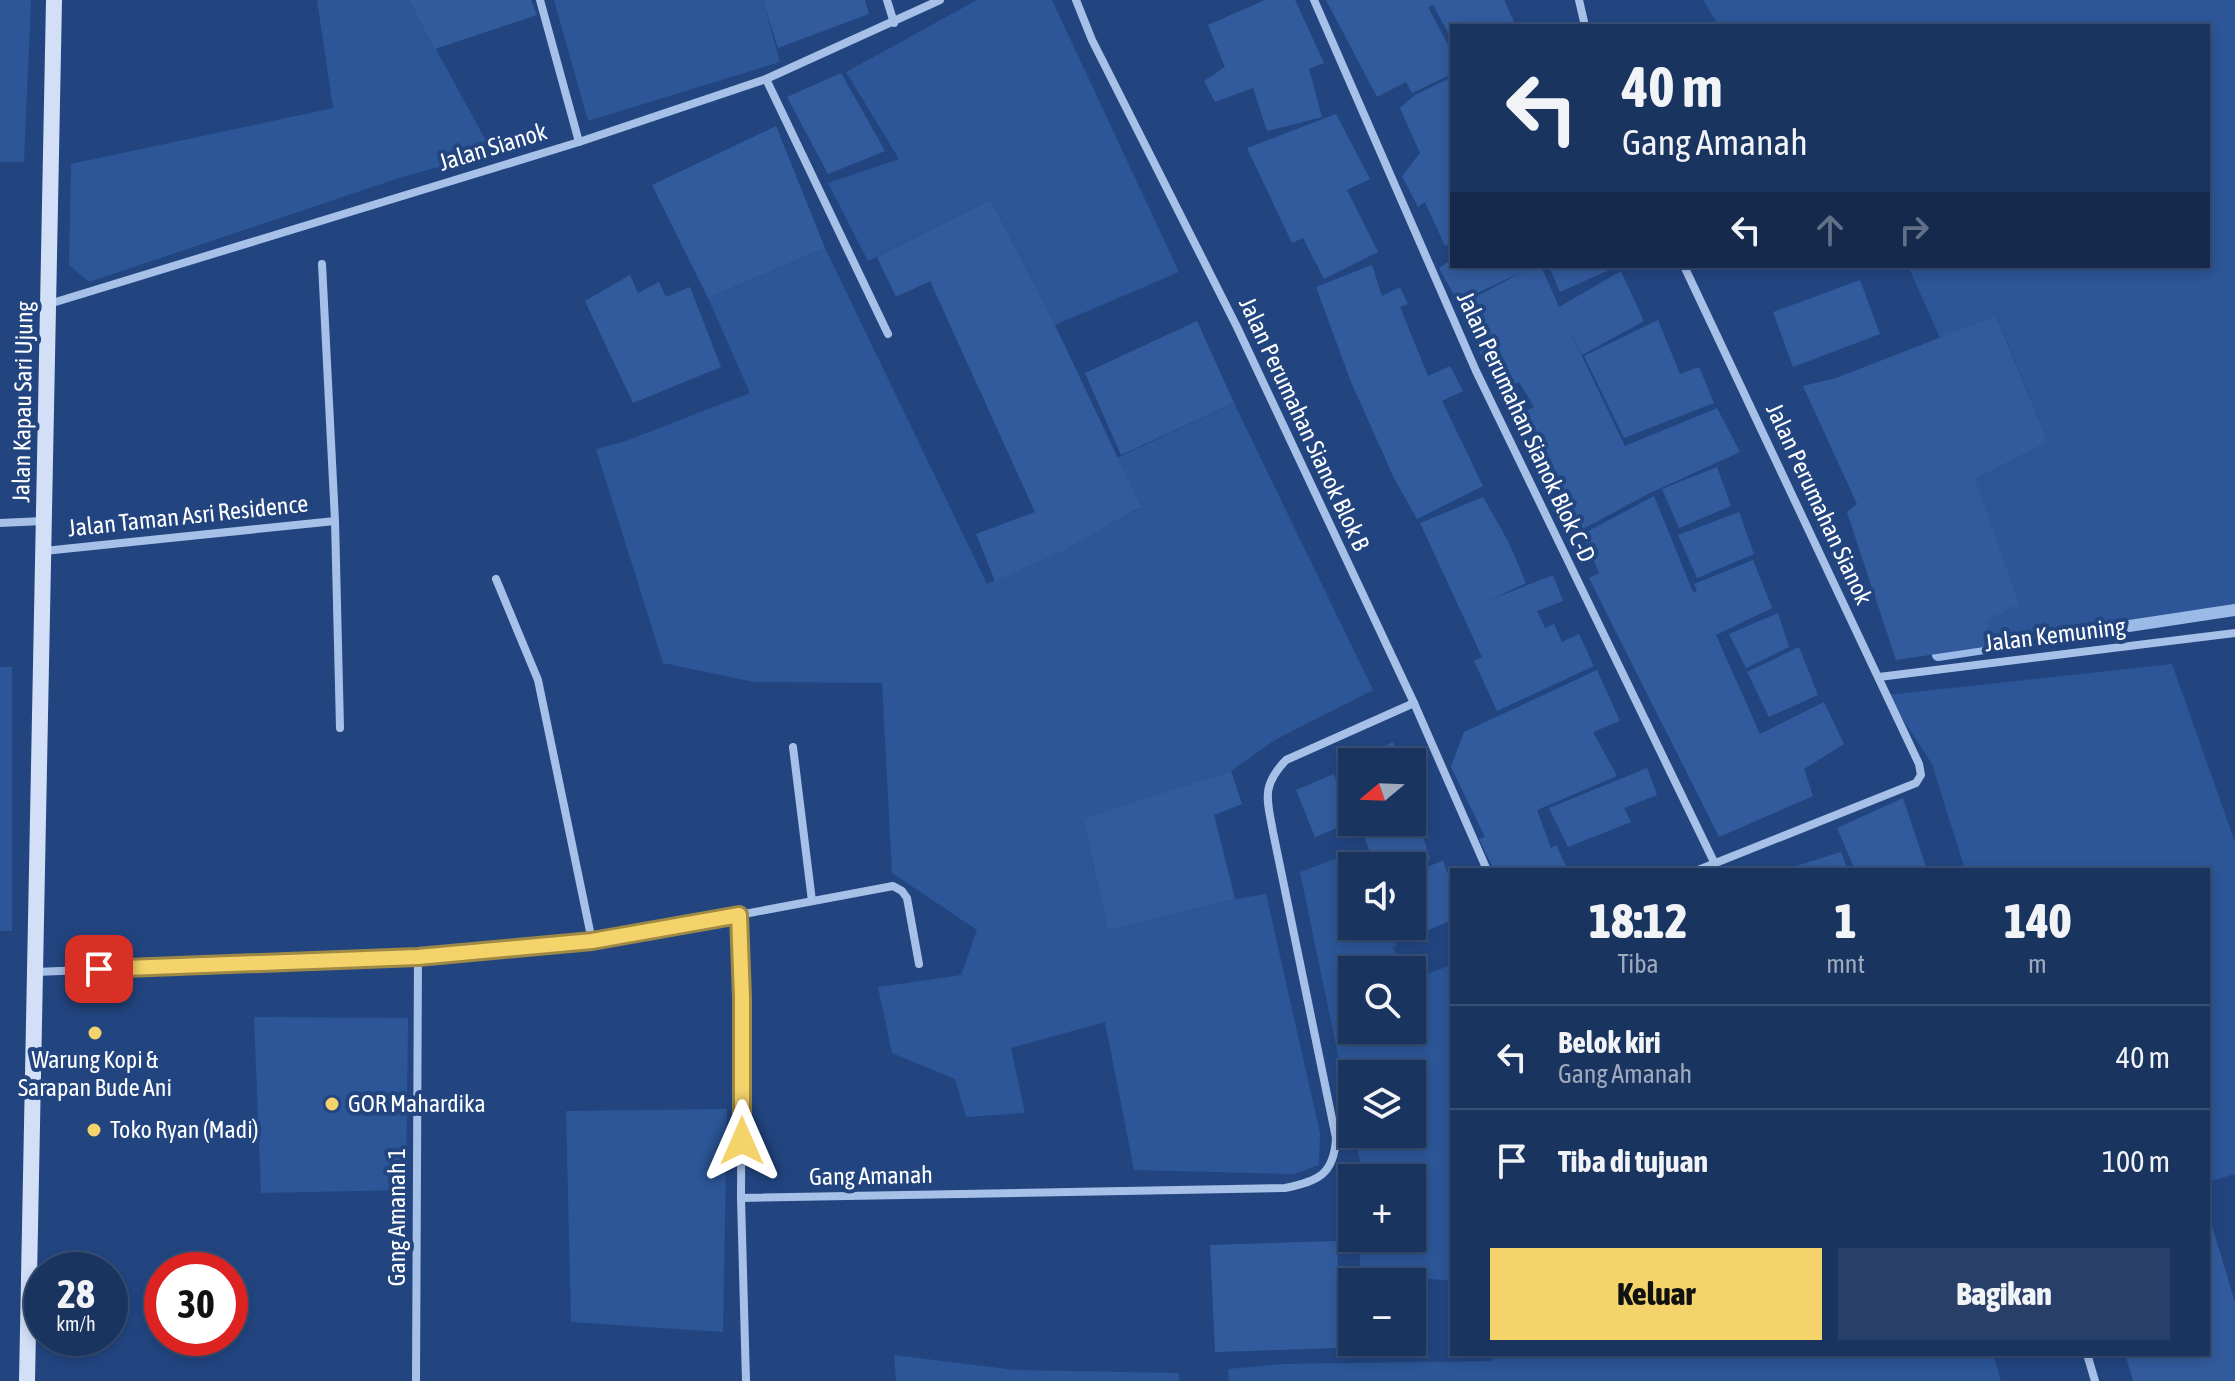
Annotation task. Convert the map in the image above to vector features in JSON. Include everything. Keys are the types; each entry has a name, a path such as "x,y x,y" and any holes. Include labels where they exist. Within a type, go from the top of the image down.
{"street":[{"name":"Jalan Kapau Sari Ujung","path":"27,1381 54,0"},
{"path":"540,0 579,142"},
{"path":"887,0 894,23"},
{"name":"Jalan Sianok","path":"48,305 579,142 766,79 940,0"},
{"name":"Jalan Perumahan Sianok Blok B","path":"1076,0 1092,40 1237,327 1414,703 1486,868"},
{"name":"Jalan Perumahan Sianok Blok C-D","path":"1314,0 1482,385 1715,864"},
{"path":"1579,0 1585,24"},
{"path":"766,79 888,334"},
{"name":"Jalan Taman Asri Residence","path":"322,264 335,521 340,728"},
{"name":"Jalan Perumahan Sianok","path":"1685,268 1879,677 1921,775 1916,783 1715,864"},
{"path":"0,523 45,521"},
{"name":"Jalan Taman Asri Residence","path":"44,551 335,521"},
{"path":"496,579 538,680 592,941"},
{"name":"Jalan Kemuning","path":"1879,677 2235,633"},
{"name":"Gang Amanah","path":"741,1198 1285,1188 1318,1179 1333,1160 1336,1138 1273,832 1267,785 1286,760 1414,703"},
{"path":"793,747 812,901"},
{"path":"1704,868 1715,864"},
{"path":"35,972 418,957 592,941 893,886 907,898 919,964"},
{"path":"739,915 746,1381"},
{"name":"Gang Amanah 1","path":"416,1381 418,957"},
{"path":"2088,1356 2095,1381"}],"shaded area":[{"path":"0,0 31,0 24,162 0,162"},
{"path":"317,0 409,0 485,139 489,153 399,178 89,282 69,265 71,164 333,108"},
{"path":"554,0 763,0 780,62 588,121"},
{"path":"977,0 1052,0 1179,272 1055,325 991,200 868,261 828,183 899,159 846,72"},
{"path":"1703,0 2235,0 2235,610 1991,646 1975,479 2048,442 1997,317 1940,338 1909,268 2210,268 2210,24 1718,24"},
{"path":"825,248 987,584 1063,550 1140,508 1117,458 1234,403 1373,690 1275,740 1231,771 1083,820 1108,930 1266,894 1320,1133 1319,1165 1294,1174 1134,1170 1105,1022 1011,1048 1025,1113 966,1117 955,1079 892,1053 878,987 961,975 977,930 892,873 882,683 754,682 663,663 596,449 623,442 750,393 708,298"},
{"path":"2172,664 2235,842 2235,1174 2210,1181 2210,868 1964,868 1932,764 1887,695"},
{"path":"0,667 12,667 12,931 0,931"},
{"path":"1338,858 1338,940 1394,940 1397,946 1393,947 1397,956 1338,956 1338,1044 1426,1044 1426,974 1450,966 1450,1281 1426,1278 1426,1268 1360,1268 1360,1252 1426,1252 1426,1164 1361,1164 1357,1148 1426,1148 1426,1060 1339,1060 1300,872"},
{"name":"GOR Mahardika","path":"254,1017 408,1018 406,1190 261,1193"},
{"path":"727,1109 723,1332 571,1322 566,1111"},
{"path":"894,1355 1015,1370 1179,1373 1179,1381 896,1381"},
{"path":"1492,1356 1994,1356 2001,1381 1229,1381 1228,1369 1283,1364 1491,1361"}],"building":[{"path":"409,0 531,0 537,15 435,49"},
{"path":"763,0 865,0 869,14 778,48"},
{"path":"1265,0 1295,0 1324,63 1309,69 1322,117 1267,131 1253,88 1215,102 1204,81 1225,67 1208,25"},
{"path":"1326,0 1504,0 1515,24 1450,24 1450,36 1433,5 1428,7 1450,48 1450,75 1412,93 1406,82 1377,97"},
{"path":"841,73 885,151 828,174 787,97"},
{"path":"1450,78 1450,244 1445,246 1425,202 1418,207 1402,176 1420,153 1400,108 1415,95"},
{"path":"1336,114 1370,179 1347,190 1378,252 1324,279 1303,238 1292,243 1247,148"},
{"path":"776,126 825,248 708,298 652,185"},
{"path":"991,200 1055,325 1141,507 1064,550 995,581 976,534 1035,512 930,281 896,297 877,257"},
{"path":"1450,260 1450,268 1542,268 1559,307 1621,271 1644,321 1582,355 1565,321 1625,446 1717,408 1740,452 1648,494 1583,529 1538,435 1533,436 1520,414 1534,407 1519,382 1498,392 1459,306 1524,271 1458,302 1439,268"},
{"path":"1372,265 1382,296 1400,287 1408,304 1400,307 1428,376 1450,366 1463,391 1442,401 1483,486 1417,519 1394,478 1351,382 1316,287"},
{"path":"1550,268 1614,268 1560,292"},
{"path":"630,275 638,293 659,282 666,297 690,287 721,367 633,403 585,301"},
{"path":"1860,280 1880,334 1793,367 1773,312"},
{"path":"1996,316 2048,442 1975,479 2019,604 1987,620 1991,646 1896,660 1847,512 1857,504 1803,386 1836,378"},
{"path":"1658,320 1680,374 1699,367 1714,403 1624,438 1584,356"},
{"path":"1197,321 1234,403 1121,455 1085,373"},
{"path":"1717,467 1731,506 1679,528 1662,489"},
{"path":"1654,496 1693,592 1697,591 1694,584 1753,560 1772,608 1716,635 1760,734 1824,702 1844,744 1804,769 1813,796 1719,837 1589,578 1599,573 1583,534"},
{"path":"1483,497 1508,541 1526,583 1490,600 1553,575 1563,601 1537,611 1545,628 1554,624 1562,642 1579,634 1594,666 1497,711 1474,661 1482,657 1420,523"},
{"path":"1739,512 1754,554 1697,578 1678,535"},
{"path":"1778,613 1789,647 1746,668 1729,634"},
{"path":"1799,647 1818,695 1769,717 1747,672"},
{"path":"1597,670 1620,721 1593,732 1617,776 1537,810 1551,848 1556,845 1567,868 1493,868 1479,839 1485,837 1451,767 1464,732"},
{"path":"1393,742 1395,748 1380,748"},
{"path":"1647,768 1657,795 1624,808 1631,822 1568,847 1549,808"},
{"path":"1231,771 1242,804 1214,815 1235,899 1108,930 1083,819"},
{"path":"1334,774 1338,786 1338,828 1315,837 1296,790"},
{"path":"1903,798 1926,868 1854,868 1837,828"},
{"path":"1364,836 1423,836 1430,859 1426,860 1426,852 1370,852"},
{"path":"1841,852 1847,868 1789,868"},
{"path":"1443,861 1450,879 1450,921 1426,931 1426,867"},
{"path":"2210,1219 2235,1302 2235,1381 2133,1381 2126,1356 2210,1356"},
{"path":"1337,1241 1338,1348 1215,1352 1210,1245"}],"waterway":[{"path":"1938,655 2235,610"}],"place":[{"name":"Warung Kopi & Sarapan Bude Ani","path":"95,1033"},
{"name":"GOR Mahardika","path":"332,1104"},
{"name":"Toko Ryan (Madi)","path":"94,1130"}],"route":[{"path":"99,969 418,957 592,941 739,915 742,1141"}]}
